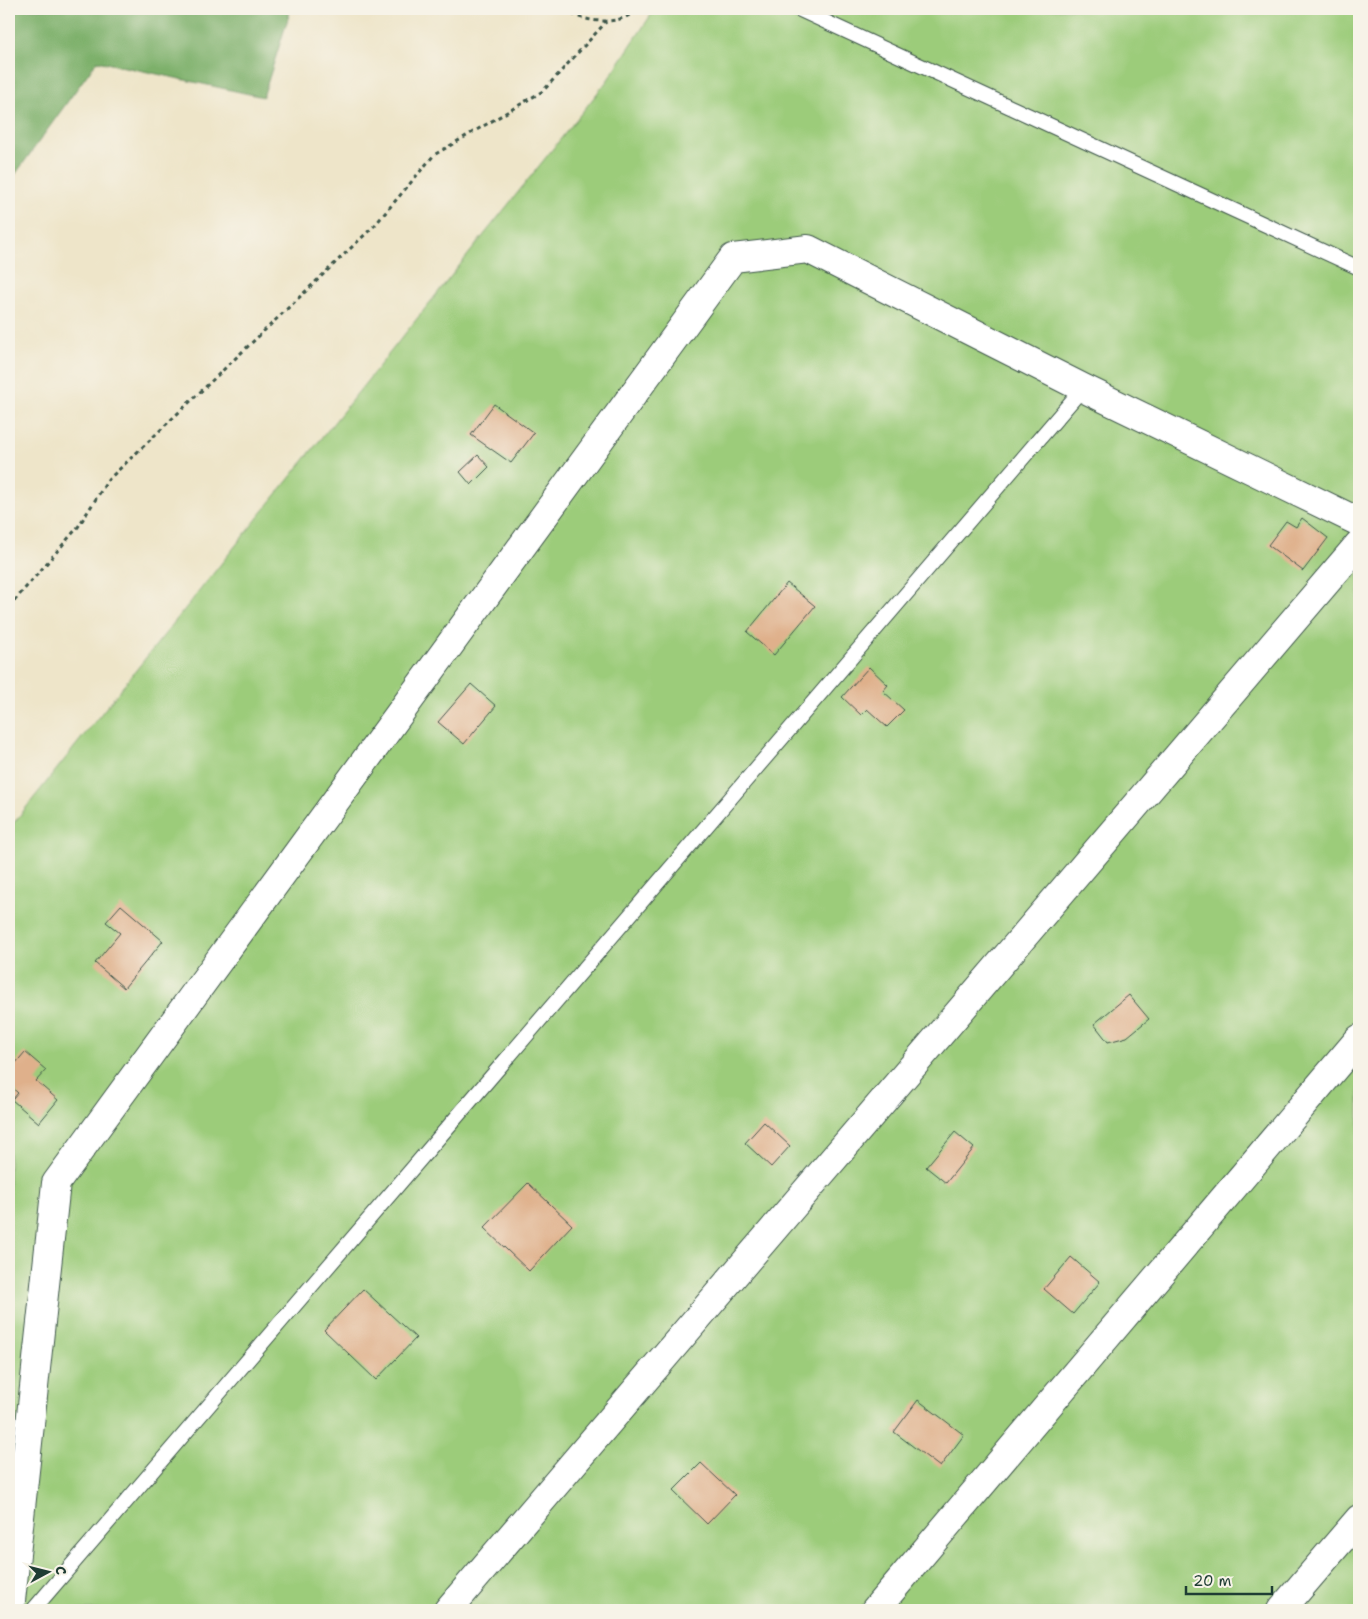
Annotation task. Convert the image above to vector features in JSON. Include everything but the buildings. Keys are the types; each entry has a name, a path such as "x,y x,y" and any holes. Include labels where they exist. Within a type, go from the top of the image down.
{"street":[{"path":"10,1610 56,1184 732,258 808,249 1083,388 1359,522"},
{"path":"448,1610 1359,544"},
{"path":"875,1610 1359,1039"},
{"path":"1282,1610 1359,1519"}],"lane":[{"path":"798,9 1359,268"},
{"path":"33,1610 1083,388"}],"path":[{"path":"565,9 570,14 606,22 631,16 636,9"},
{"path":"9,607 78,527 108,480 375,225 434,155 543,91 606,22"}],"green space":[{"path":"9,9 291,9 263,97 97,61 9,183"},
{"path":"655,9 1359,9 1359,1610 9,1610 9,829 607,81"}]}
